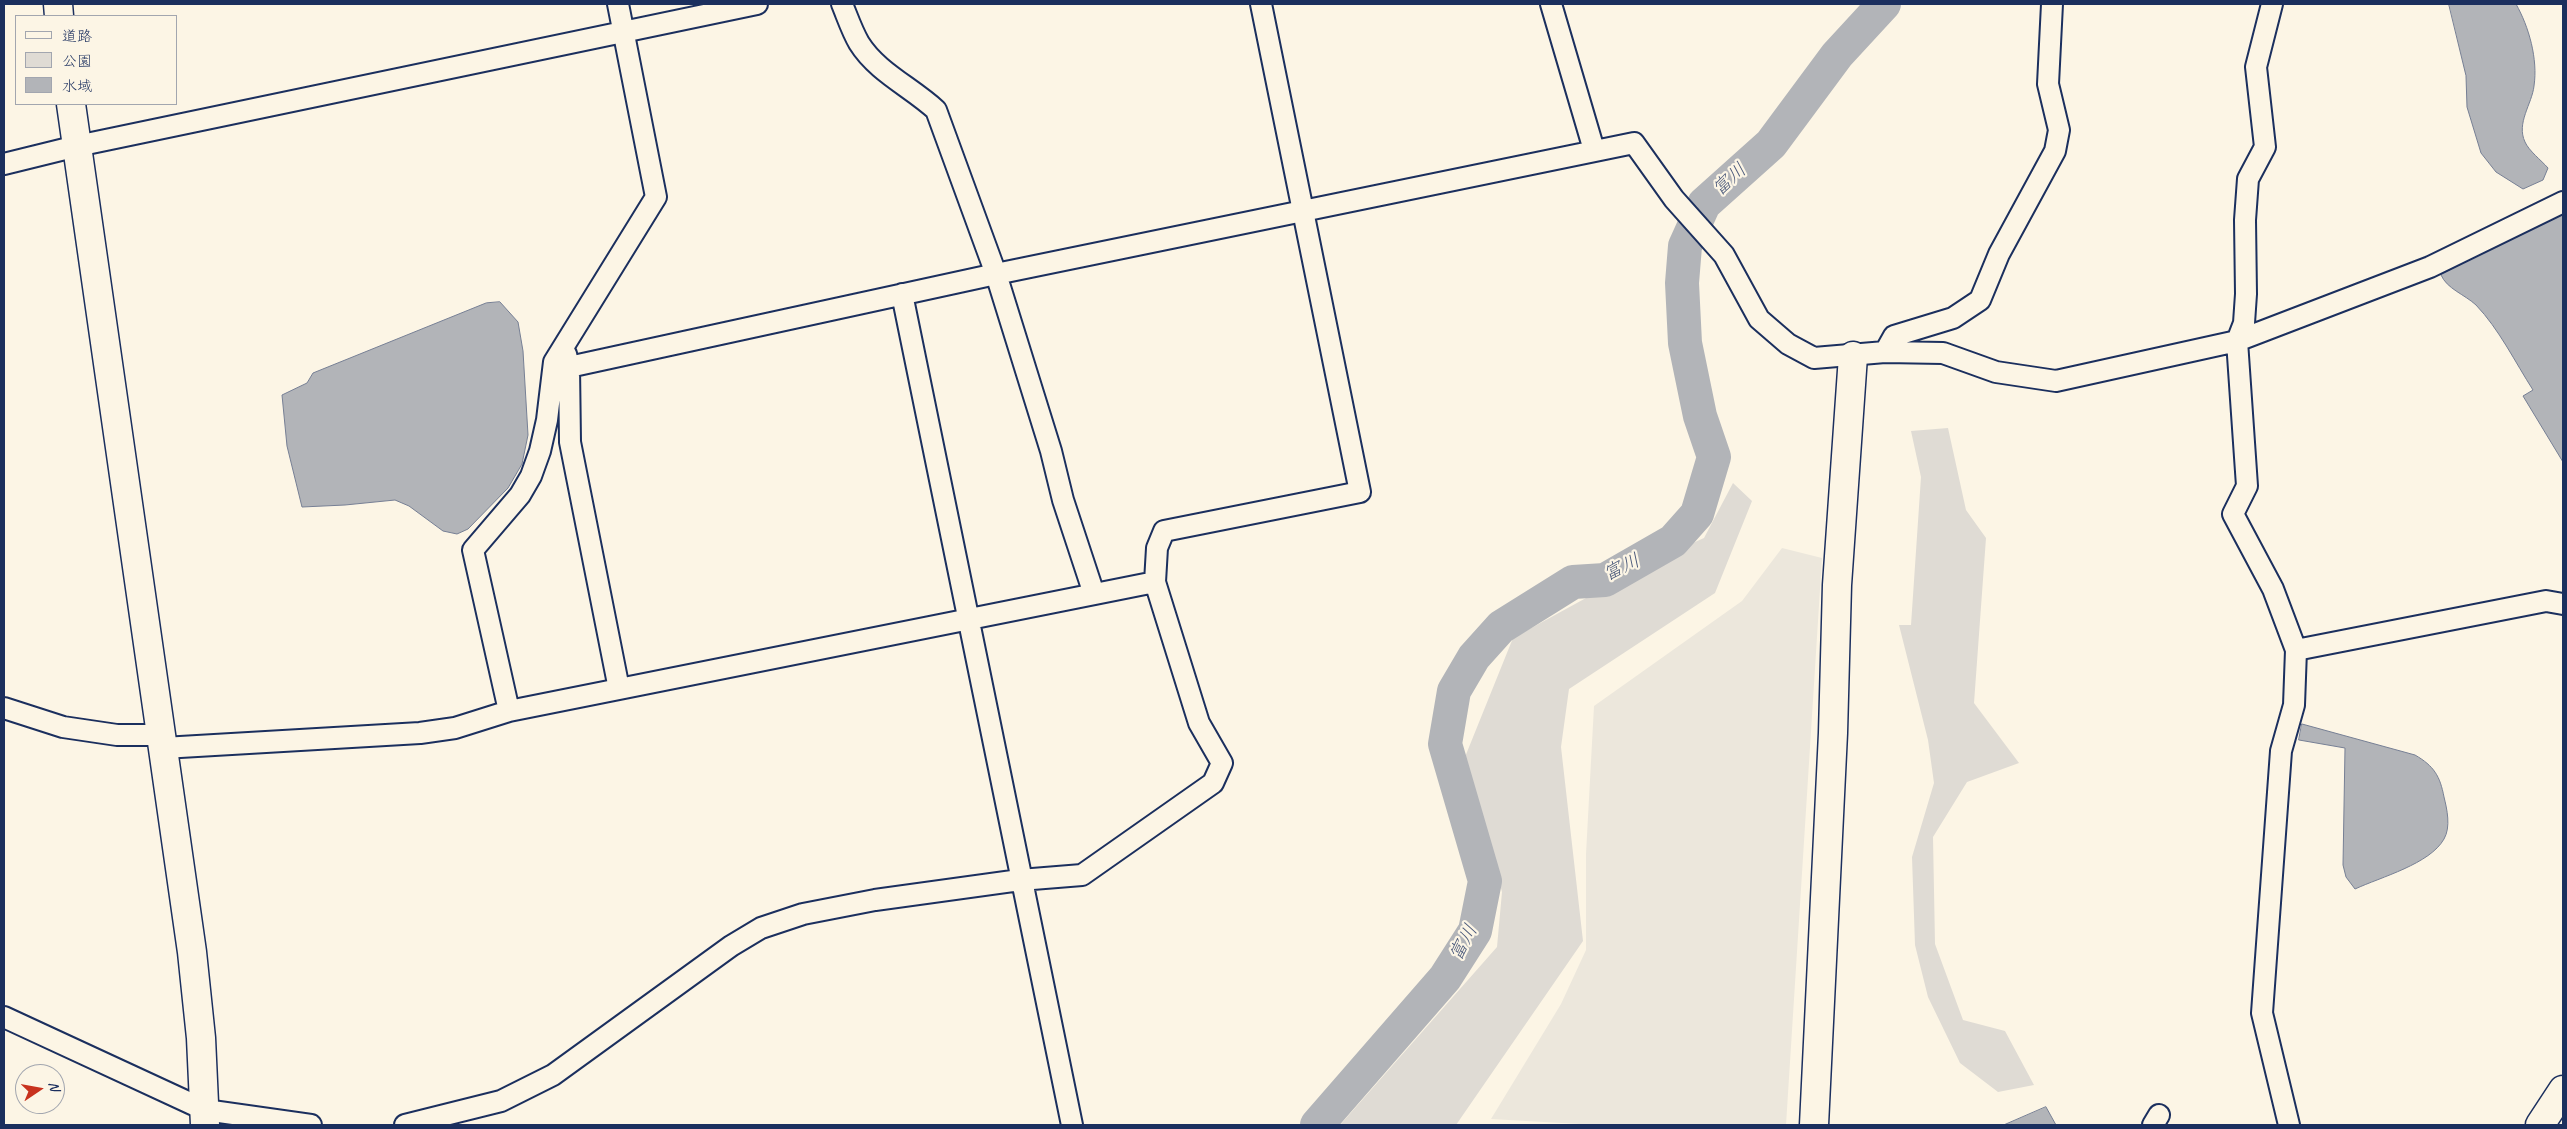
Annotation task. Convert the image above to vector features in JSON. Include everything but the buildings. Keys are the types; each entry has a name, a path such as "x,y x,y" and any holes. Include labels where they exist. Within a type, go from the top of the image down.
{"street":[{"path":"618,4 656,196 567,357 570,442 618,689"},
{"path":"4,164 77,146 758,4"},
{"path":"842,4 860,44 883,70 920,95 936,110 996,274 1051,451 1063,500 1094,594"},
{"path":"405,1125 501,1102 553,1076 731,946 761,928 803,914 875,900 1020,880 1082,875 1213,782 1222,763 1200,722 1155,582 1157,548 1164,531 1360,492 1261,4"},
{"path":"1551,4 1594,150"},
{"path":"1885,352 1894,336 1953,318 1980,300 2000,254 2055,151 2059,130 2048,84 2052,4"},
{"path":"2272,4 2256,67 2264,147 2248,179 2245,220 2246,294 2244,323 2237,341 2247,486 2233,514 2273,589 2296,650 2294,706 2281,751 2262,1013 2289,1125"},
{"path":"71,105 192,952 201,1038 205,1117"},
{"path":"509,711 473,550 520,495 531,476 544,436 554,362 567,357 902,294 1634,143 1674,199 1685,209 1724,255 1759,319 1788,344 1814,358 1885,352 1942,353 1996,372 2056,381 2237,341 2430,267 2563,202"},
{"path":"902,294 969,619 1020,880 1072,1125"},
{"path":"1814,1125 1832,743 1837,585 1853,356"},
{"path":"4,708 63,727 162,742 420,733 455,728 509,711 1155,582"},
{"path":"2296,650 2546,601 2563,604"},
{"path":"4,1017 205,1117 311,1125"},
{"path":"2540,1125 2563,1090"}],"shaded area":[{"path":"1782,548 1822,558 1786,1125 1597,1125 1491,1119 1561,1004 1586,950 1586,854 1594,706 1742,601"}],"green space":[{"path":"1948,428 1966,510 1986,538 1974,703 2019,763 1967,782 1933,837 1935,944 1963,1020 2005,1031 2034,1085 1998,1092 1960,1063 1928,997 1915,945 1912,857 1934,783 1928,740 1899,625 1911,625 1921,477 1911,431"},
{"path":"1733,483 1752,501 1715,593 1569,689 1561,747 1583,941 1456,1125 1340,1125 1497,947 1502,892 1465,757 1513,638 1659,558 1704,538"}],"water":[{"path":"2449,4 2516,4 2525,23 2535,65 2533,93 2523,121 2523,135 2529,149 2548,168 2543,180 2523,189 2496,172 2481,153 2467,107 2466,76"},
{"path":"2563,213 2563,462 2523,396 2533,390 2499,335 2476,305 2447,284 2441,275"},
{"path":"500,302 518,322 523,351 528,435 522,464 508,488 468,529 457,534 443,531 409,506 395,500 302,507 287,446 282,395 307,383 313,373 486,303"},
{"path":"2302,724 2415,755 2427,763 2438,777 2447,812 2448,824 2446,834 2437,848 2417,863 2355,889 2346,877 2343,865 2345,748 2299,740"},
{"path":"2046,1107 2056,1125 2004,1125"}],"waterway":[{"name":"富川","path":"1317,1125 1445,978 1475,931 1485,881 1445,744 1454,691 1474,657 1501,627 1573,582 1605,580 1673,541 1697,514 1714,457 1700,416 1685,343 1682,283 1685,246 1704,204 1771,144 1837,55 1884,4"}]}
